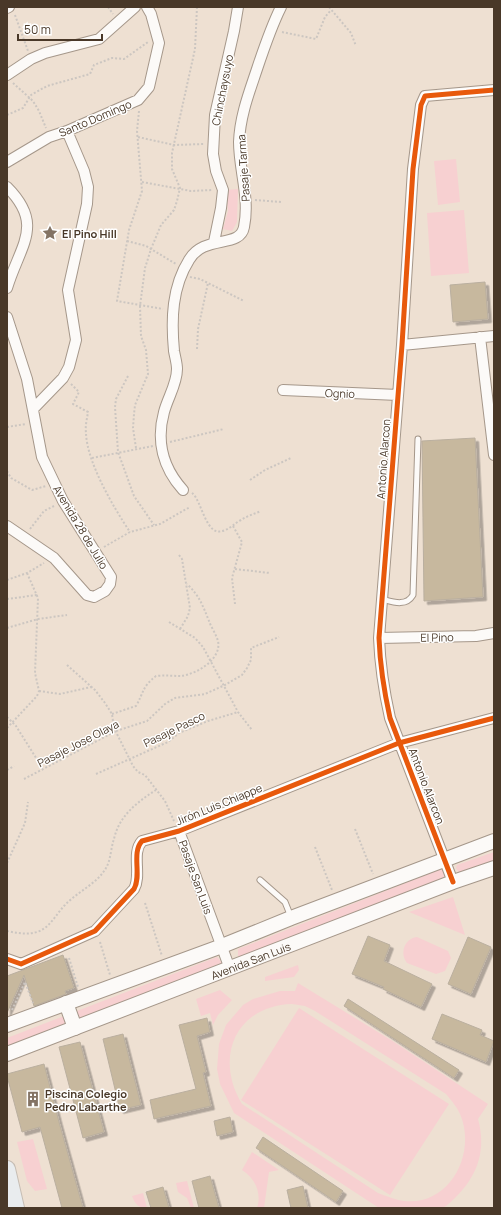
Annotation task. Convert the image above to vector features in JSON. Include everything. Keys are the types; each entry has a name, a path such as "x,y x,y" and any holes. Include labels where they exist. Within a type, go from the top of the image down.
{"main road":[{"path":"9,1020 66,1003 222,946 291,918 494,841"},
{"name":"Avenida San Luis","path":"7,1054 453,882 494,868"},
{"path":"66,1003 75,1028"},
{"path":"7,1168 16,1208"}],"street":[{"path":"7,74 31,59 45,53 95,41 135,7"},
{"path":"147,7 159,43"},
{"name":"Chinchaysuyo","path":"223,190 216,172 214,144 215,115 238,7"},
{"name":"Pasaje Tarma","path":"214,242 237,238 242,234 246,200 239,143 243,113 271,30 281,7"},
{"name":"Santo Domingo","path":"7,162 49,137 67,131 138,100 149,87 159,43"},
{"name":"Antonio Alarcon","path":"453,882 390,718 384,694 380,663 379,638 402,345 413,169 421,105 425,96 494,90"},
{"path":"34,408 63,378 69,367 76,340 68,290 87,204 88,187 84,171 67,131"},
{"path":"7,186 21,202 27,214 27,233 7,288"},
{"path":"183,490 172,478 165,464 160,445 164,412 175,385 177,369 174,352 173,311 175,295 182,272 189,258 200,247 214,242 223,190"},
{"name":"Avenida 28 de Julio","path":"7,317 22,360 34,408 42,457 63,501 111,577 110,584 105,591 94,597 87,595 79,588 54,558 7,526"},
{"path":"402,345 494,336"},
{"path":"480,337 494,455"},
{"name":"Ognio","path":"283,390 398,395"},
{"name":"El Pino","path":"379,638 476,636 494,633"},
{"name":"Jirón Luis Chiappe","path":"7,960 21,964 96,931 134,889 138,882 137,850 142,841 179,831 399,743 494,718"},
{"name":"Pasaje San Luis","path":"179,831 230,969"}],"lane":[{"path":"382,599 405,603 410,600 413,595 418,439"},
{"path":"260,880 285,902 291,918"}],"path":[{"path":"136,448 133,428 134,414 148,374 146,350 140,336 140,306 145,268 161,225 174,210 180,188 172,169 174,145 195,49 197,7"},
{"path":"329,7 351,33 356,46"},
{"path":"10,10 31,59"},
{"path":"271,30 316,39 325,18 331,10"},
{"path":"7,115 23,108 29,98 47,86 90,74 94,65 112,58 124,59 146,42 159,43"},
{"path":"7,74 16,87 29,98 39,111 49,137"},
{"path":"138,100 138,137 142,192 129,230 118,300 140,306 173,311"},
{"path":"138,137 174,145 188,143 214,144"},
{"path":"142,182 191,191 223,190"},
{"path":"246,200 281,202"},
{"path":"197,349 198,329 208,283"},
{"path":"128,376 116,399 115,407 118,452 134,496 154,525"},
{"path":"63,378 79,392 73,404 88,412 86,433 87,442 97,474 130,532"},
{"path":"7,427 36,423"},
{"path":"250,480 265,470 291,458"},
{"path":"7,471 11,478 32,490 55,484"},
{"path":"183,490 194,494 210,526 218,532 224,531 240,520 261,511"},
{"path":"23,538 44,511 63,501"},
{"path":"94,552 130,532 160,524 190,507"},
{"path":"233,526 242,542 232,578 235,604"},
{"path":"179,555 182,559 190,608 188,616 180,628"},
{"path":"7,580 27,573 54,558"},
{"path":"235,569 270,573"},
{"path":"7,728 37,696 39,690 35,673 38,619 37,595 27,573"},
{"path":"67,665 106,703 112,714 136,706 141,697 143,688 156,676 181,676 192,673 212,661 218,652 218,641 201,600 187,584"},
{"path":"7,599 37,595"},
{"path":"7,628 38,619 67,615"},
{"path":"169,622 195,638 204,647 238,712 252,730"},
{"path":"39,690 60,694 91,687"},
{"path":"7,717 16,726 43,769"},
{"path":"7,770 14,766"},
{"path":"7,931 20,934 38,932 48,925 65,904 96,879 107,866 115,831 123,817 135,804 156,790"},
{"path":"7,863 25,823 28,802"},
{"path":"355,829 377,886"},
{"path":"315,847 336,902"},
{"path":"145,903 163,961"},
{"path":"100,942 111,979"},
{"path":"69,958 79,990"},
{"path":"9,1020 25,982 34,1009"}],"shaded area":[{"path":"456,159 460,202 438,205 434,161"},
{"path":"238,189 237,222 232,231 223,229 228,211 226,190"},
{"path":"464,210 469,273 431,276 427,213"},
{"path":"494,852 494,863 460,874 456,868 457,865"},
{"path":"441,869 445,880 240,958 238,956 238,949"},
{"path":"453,897 465,935 409,912"},
{"path":"417,937 448,951 451,958 445,971 436,974 407,963 403,951 404,947 409,940"},
{"path":"217,957 222,964 7,1048 7,1038"},
{"path":"298,965 299,970 294,977 265,981 265,977"},
{"path":"298,983 391,1040 488,1104 478,1119 481,1132 481,1145 480,1156 476,1167 464,1188 446,1206 442,1208 379,1208 234,1113 220,1084 217,1069 219,1044 226,1025 243,1005 253,999 280,991 295,991","holes":["292,1004 305,1006 446,1094 456,1106 464,1129 465,1145 462,1160 456,1174 446,1186 435,1195 420,1200 404,1201 378,1193 242,1104 234,1087 230,1069 230,1053 235,1038 244,1024 256,1014 272,1007"]},
{"path":"220,990 232,1000 218,1015 213,1025 210,1013 201,1016 196,999"},
{"path":"299,1008 449,1104 390,1195 241,1100"},
{"path":"33,1139 47,1189 35,1191 27,1181 17,1142"},
{"path":"252,1152 279,1170 269,1172 264,1208 257,1208 259,1197 258,1191 251,1177 242,1170"},
{"path":"187,1181 194,1208 191,1208 187,1198 178,1192 176,1183"},
{"path":"143,1193 147,1208 137,1205 132,1196"}],"building":[{"path":"485,282 488,319 453,322 450,285"},
{"path":"475,438 483,597 424,601 422,441"},
{"path":"368,936 390,945 384,961 432,984 421,1007 383,989 384,987 352,974"},
{"path":"468,937 491,947 471,994 448,984"},
{"path":"63,955 74,988 65,991 66,994 34,1006 24,975 7,1013 7,976"},
{"path":"348,999 459,1070 454,1078 344,1006"},
{"path":"442,1014 482,1030 480,1035 494,1041 486,1062 432,1039"},
{"path":"207,1018 210,1032 197,1036 206,1072 203,1073 211,1106 154,1119 150,1100 196,1089 179,1025"},
{"path":"123,1034 141,1105 120,1110 103,1039"},
{"path":"80,1042 104,1132 83,1138 59,1047"},
{"path":"44,1064 83,1208 62,1208 40,1127 22,1132 7,1074"},
{"path":"230,1117 233,1132 217,1136 214,1121"},
{"path":"263,1137 343,1191 336,1202 256,1148"},
{"path":"210,1176 219,1208 199,1208 192,1181"},
{"path":"303,1186 308,1208 291,1208 287,1190"},
{"path":"163,1187 169,1208 151,1208 146,1192"}],"cycle path":[{"path":"453,882 390,718 380,658 379,638 402,345 413,169 421,105 425,96 494,90"},
{"path":"7,959 21,964 95,931 134,889 137,877 137,852 142,841 179,831 399,743 494,718"}],"place":[{"name":"El Pino Hill","path":"50,233"},
{"name":"Piscina Colegio Pedro Labarthe","path":"33,1099"}]}
